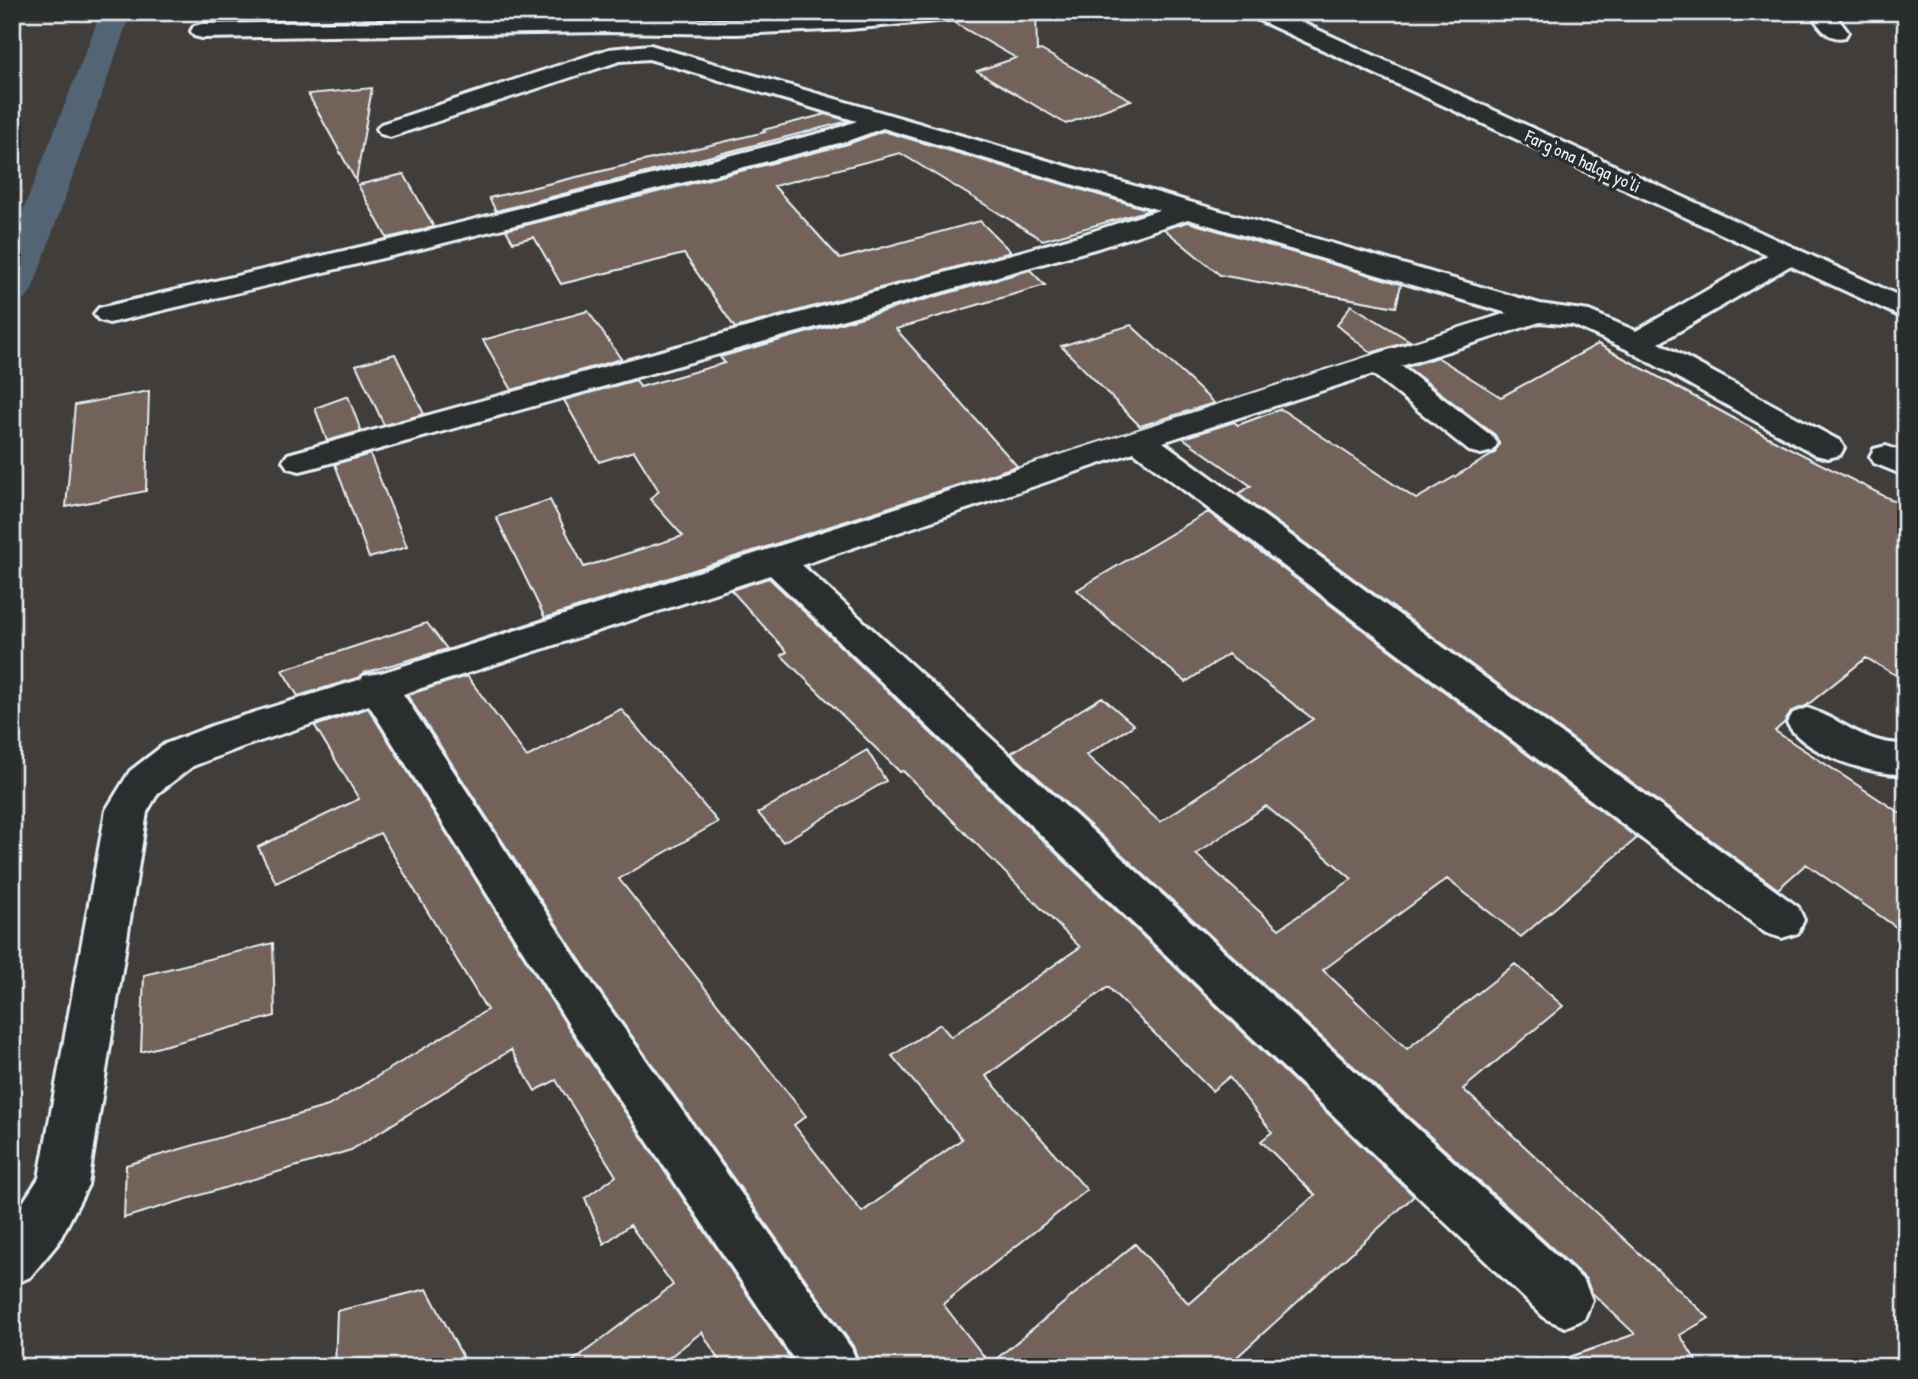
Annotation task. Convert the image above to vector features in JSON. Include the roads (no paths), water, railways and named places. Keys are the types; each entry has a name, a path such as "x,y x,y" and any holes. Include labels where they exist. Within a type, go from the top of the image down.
{"main road":[{"path":"202,31 599,18 735,27 849,22 958,12"},
{"name":"Farg‘ona halqa yo‘li","path":"1260,12 1906,310"},
{"path":"1821,12 1837,32"},
{"path":"390,129 617,54 635,51 661,54 1538,313 1579,317 1637,343 1828,449"},
{"path":"109,314 572,203 838,136 882,120"},
{"path":"299,461 1088,242 1187,210"},
{"path":"1637,343 1788,255"},
{"path":"12,1259 40,1225 63,1185 127,810 144,782 178,755 377,687 776,561 1139,440 1538,313"},
{"path":"1378,363 1481,444"},
{"path":"1139,440 1782,920"},
{"path":"776,561 1565,1300"},
{"path":"377,687 584,1010 832,1367"},
{"path":"1807,723 1845,746 1875,756 1906,759"}],"waterway":[{"path":"12,290 116,12"}]}
